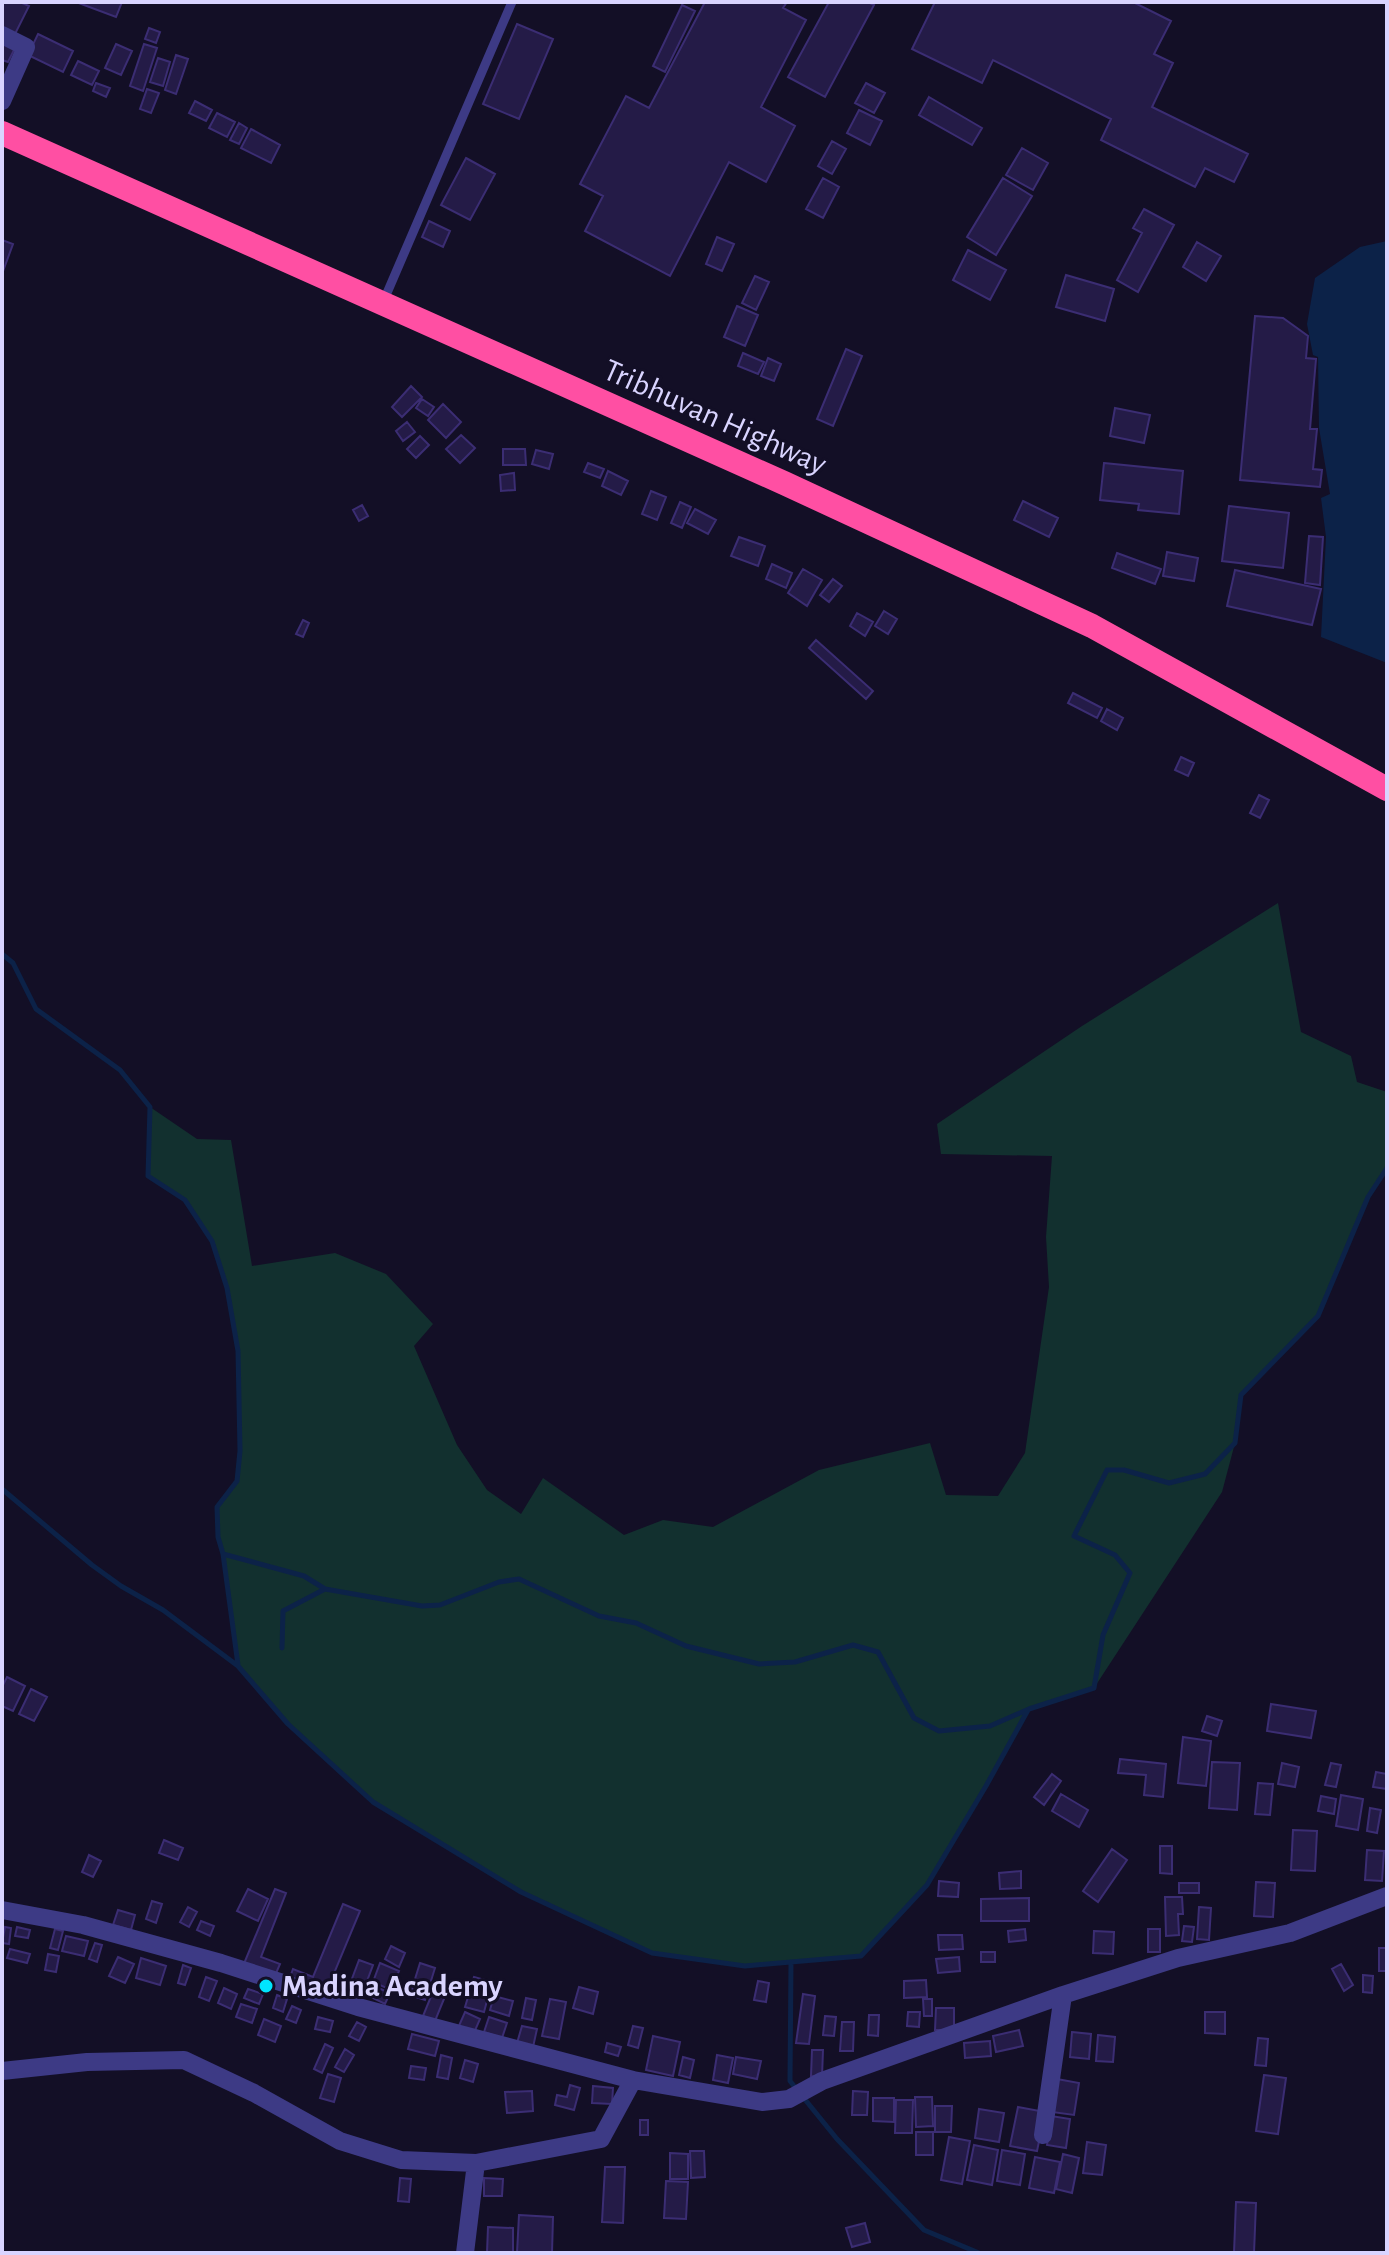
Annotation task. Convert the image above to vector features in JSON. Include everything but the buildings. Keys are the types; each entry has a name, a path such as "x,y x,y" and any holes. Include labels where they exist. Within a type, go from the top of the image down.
{"highway":[{"name":"Tribhuvan Highway","path":"2,133 383,302 1092,626 1387,789"}],"street":[{"path":"2,35 26,47 2,101"},
{"path":"2,1910 83,1925 221,1963 358,2007 633,2080 762,2102 789,2099 822,2081 1063,1995 1178,1958 1290,1933 1387,1896"},
{"path":"1043,2135 1063,1995"},
{"path":"2,2071 87,2062 184,2060 254,2093 340,2141 401,2160 476,2163 601,2139 633,2080"},
{"path":"465,2253 476,2163"}],"lane":[{"path":"383,302 512,2"}],"green space":[{"path":"1278,903 1301,1032 1351,1056 1357,1082 1387,1092 1387,1168 1368,1197 1318,1316 1241,1395 1235,1443 1222,1492 1094,1688 1028,1709 927,1885 861,1956 745,1966 652,1953 521,1892 373,1802 288,1724 238,1666 216,1518 220,1502 237,1476 240,1410 234,1330 217,1255 202,1224 180,1196 148,1176 150,1107 197,1139 231,1140 252,1266 335,1253 386,1274 433,1324 414,1346 457,1445 487,1490 521,1514 543,1478 624,1535 663,1520 713,1527 819,1470 930,1443 946,1495 998,1496 1025,1453 1049,1287 1046,1237 1052,1156 941,1154 937,1124 1082,1026"}],"water":[{"path":"1387,241 1387,663 1321,637 1326,537 1321,498 1330,494 1319,428 1318,357 1313,355 1307,324 1315,278 1360,247"}],"waterway":[{"path":"2,954 13,963 36,1009 120,1070 150,1107 148,1176 185,1200 212,1241 227,1288 238,1351 240,1451 237,1481 217,1507 218,1537 238,1665"},
{"path":"282,1648 283,1611 325,1589 422,1606 440,1605 499,1582 519,1579 599,1616 636,1623 686,1646 759,1664 795,1662 853,1645 878,1652 914,1718 939,1731 990,1726 1029,1709 1094,1688 1103,1635 1130,1573 1115,1555 1074,1536 1107,1470 1124,1470 1169,1483 1205,1474 1235,1443 1241,1395 1318,1316 1368,1197 1387,1168"},
{"path":"2,1489 92,1565 163,1610 238,1666 288,1724 373,1802 521,1892 652,1953 745,1966 861,1956 927,1885 1028,1710"},
{"path":"223,1554 304,1576 325,1589"},
{"path":"791,1962 790,2081 837,2139 924,2230 979,2253"}],"place":[{"name":"Madina Academy","path":"266,1986"}]}
